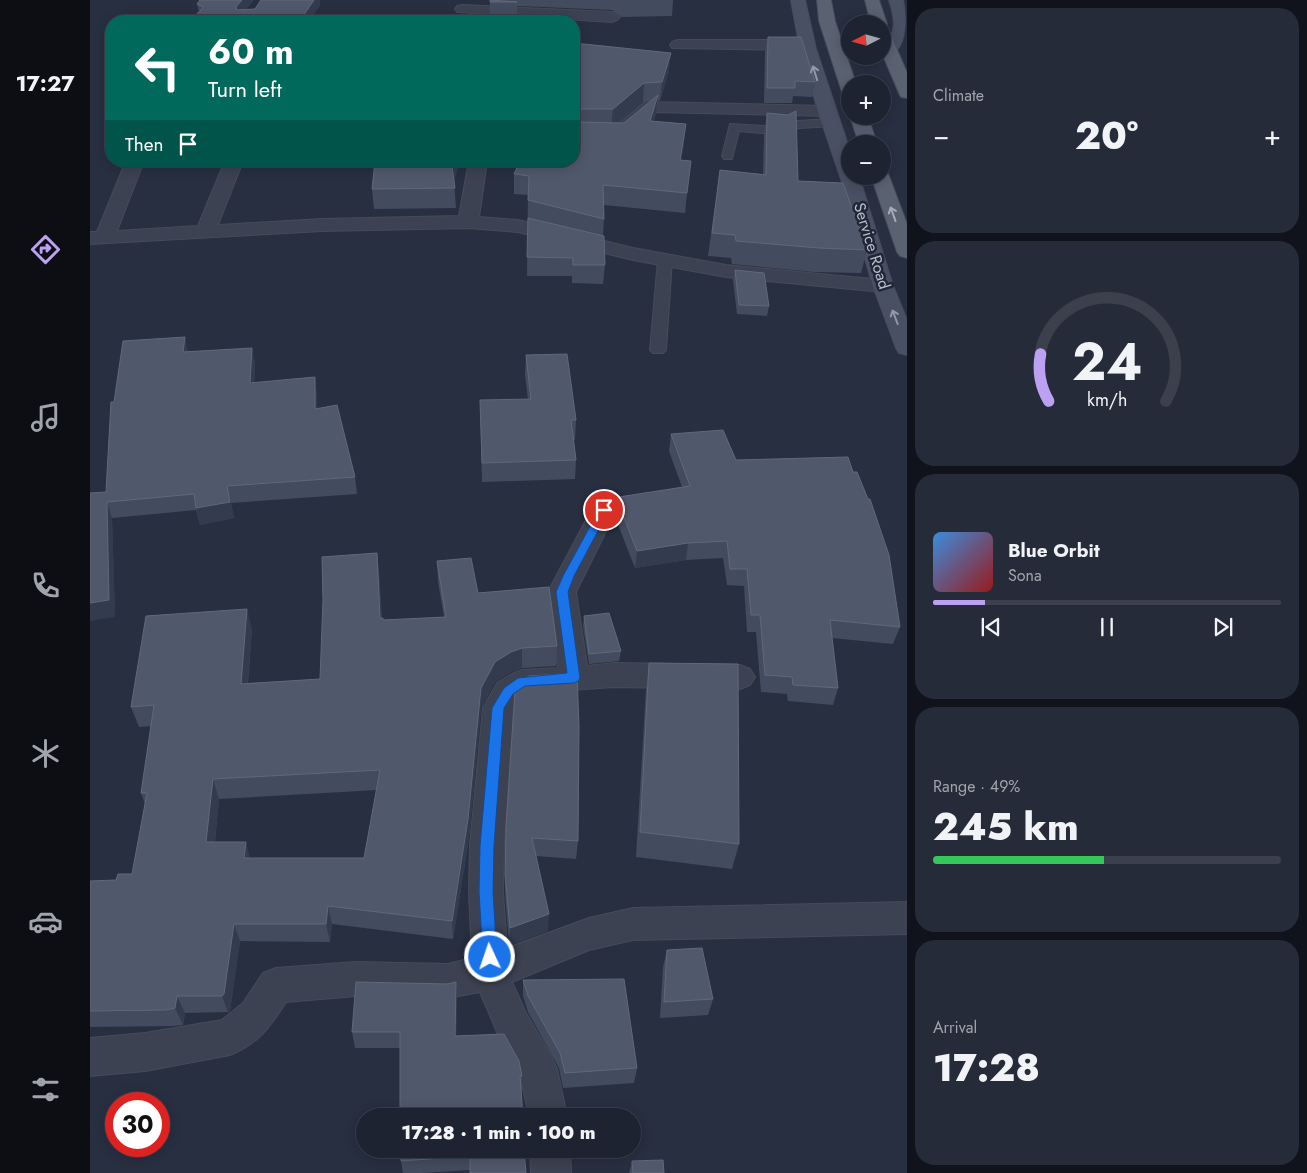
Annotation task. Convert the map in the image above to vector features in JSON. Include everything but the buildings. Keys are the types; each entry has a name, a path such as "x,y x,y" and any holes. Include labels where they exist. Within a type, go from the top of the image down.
{"main road":[{"path":"824,0 827,21 844,75"},
{"path":"872,0 877,15"},
{"path":"891,57 907,94"},
{"path":"883,185 907,252"}],"street":[{"name":"Service Road","path":"798,0 807,44 829,117 857,197 883,286 907,348"},
{"path":"891,48 900,42 904,34 904,23 896,0"},
{"path":"464,10 612,16"},
{"path":"678,45 807,44"},
{"path":"580,134 616,136 650,107 829,117"},
{"path":"132,167 98,237 322,225 468,222 518,226 665,260 726,271 907,290"},
{"path":"206,231 232,167"},
{"path":"468,222 477,167"},
{"path":"574,678 562,592 604,510"},
{"path":"546,1108 538,1068 513,1026 491,974 486,892 498,708 508,691 522,682 614,675 740,676"},
{"path":"90,1057 145,1052 230,1037 256,1016 276,985 356,979 448,981 475,975 491,974 515,962 589,934 633,924 907,918"},
{"path":"550,1158 551,1173"}],"lane":[{"path":"728,156 734,127 784,131 797,125 829,117"},
{"path":"658,350 665,260"}],"route":[{"path":"490,957 486,892 487,846 498,708 508,691 522,682 574,678 562,592 604,510"}]}
